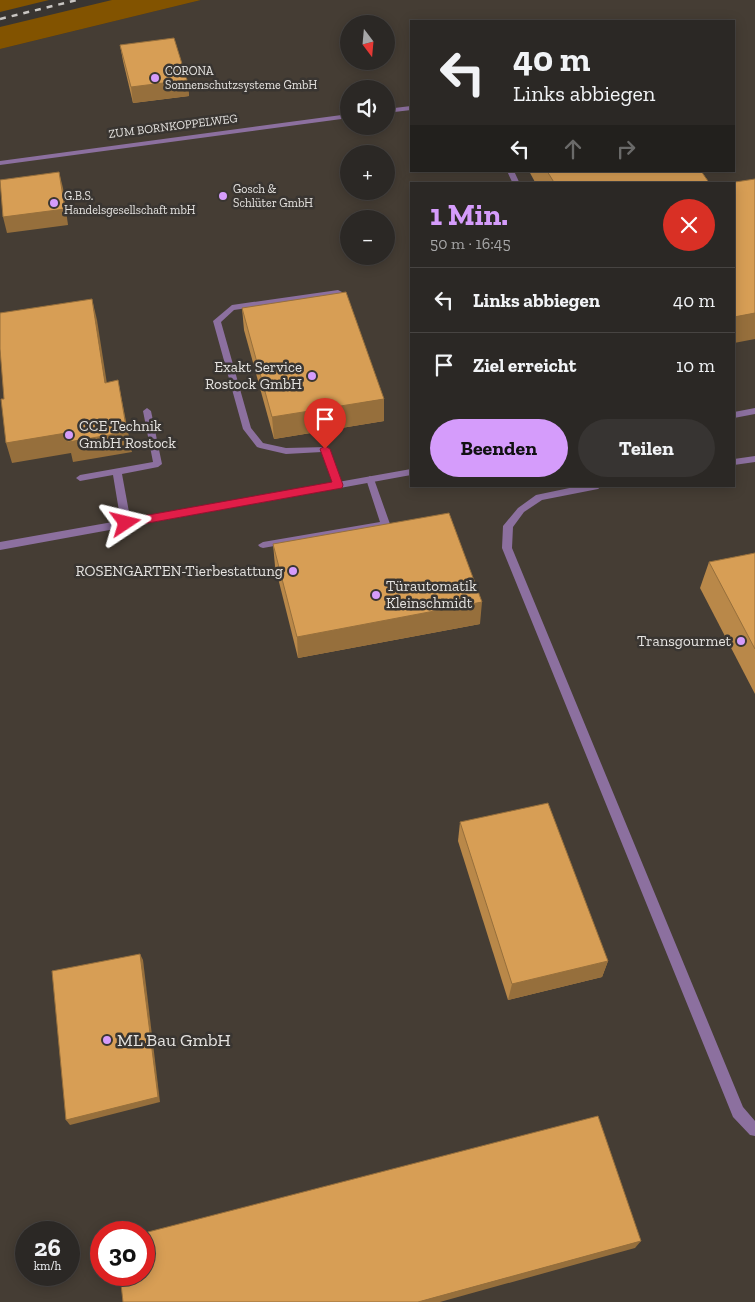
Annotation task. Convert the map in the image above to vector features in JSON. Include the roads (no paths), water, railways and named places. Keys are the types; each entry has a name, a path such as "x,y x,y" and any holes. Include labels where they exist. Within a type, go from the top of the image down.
{"street":[{"path":"395,110 410,108"},
{"name":"ZUM BORNKOPPELWEG","path":"0,163 340,117"},
{"path":"338,292 232,308 217,320 248,429 260,445 286,451 325,449 338,485"},
{"path":"80,478 158,464 147,411"},
{"path":"735,415 755,411"},
{"path":"735,462 755,459"},
{"path":"117,472 126,523"},
{"path":"0,546 410,472"},
{"path":"263,545 385,524 370,479"},
{"path":"593,487 539,497 521,510 508,526 507,548 738,1112 755,1130"}],"railway":[{"path":"0,19 77,0"}],"place":[{"name":"CORONA Sonnenschutzsysteme GmbH","path":"155,78"},
{"name":"Gosch & Schlüter GmbH","path":"223,196"},
{"name":"G.B.S. Handelsgesellschaft mbH","path":"54,203"},
{"name":"Exakt Service Rostock GmbH","path":"312,376"},
{"name":"CCE Technik GmbH Rostock","path":"69,435"},
{"name":"ROSENGARTEN-Tierbestattung","path":"293,571"},
{"name":"Türautomatik Kleinschmidt","path":"376,595"},
{"name":"Transgourmet","path":"741,641"},
{"name":"ML Bau GmbH","path":"107,1040"}]}
